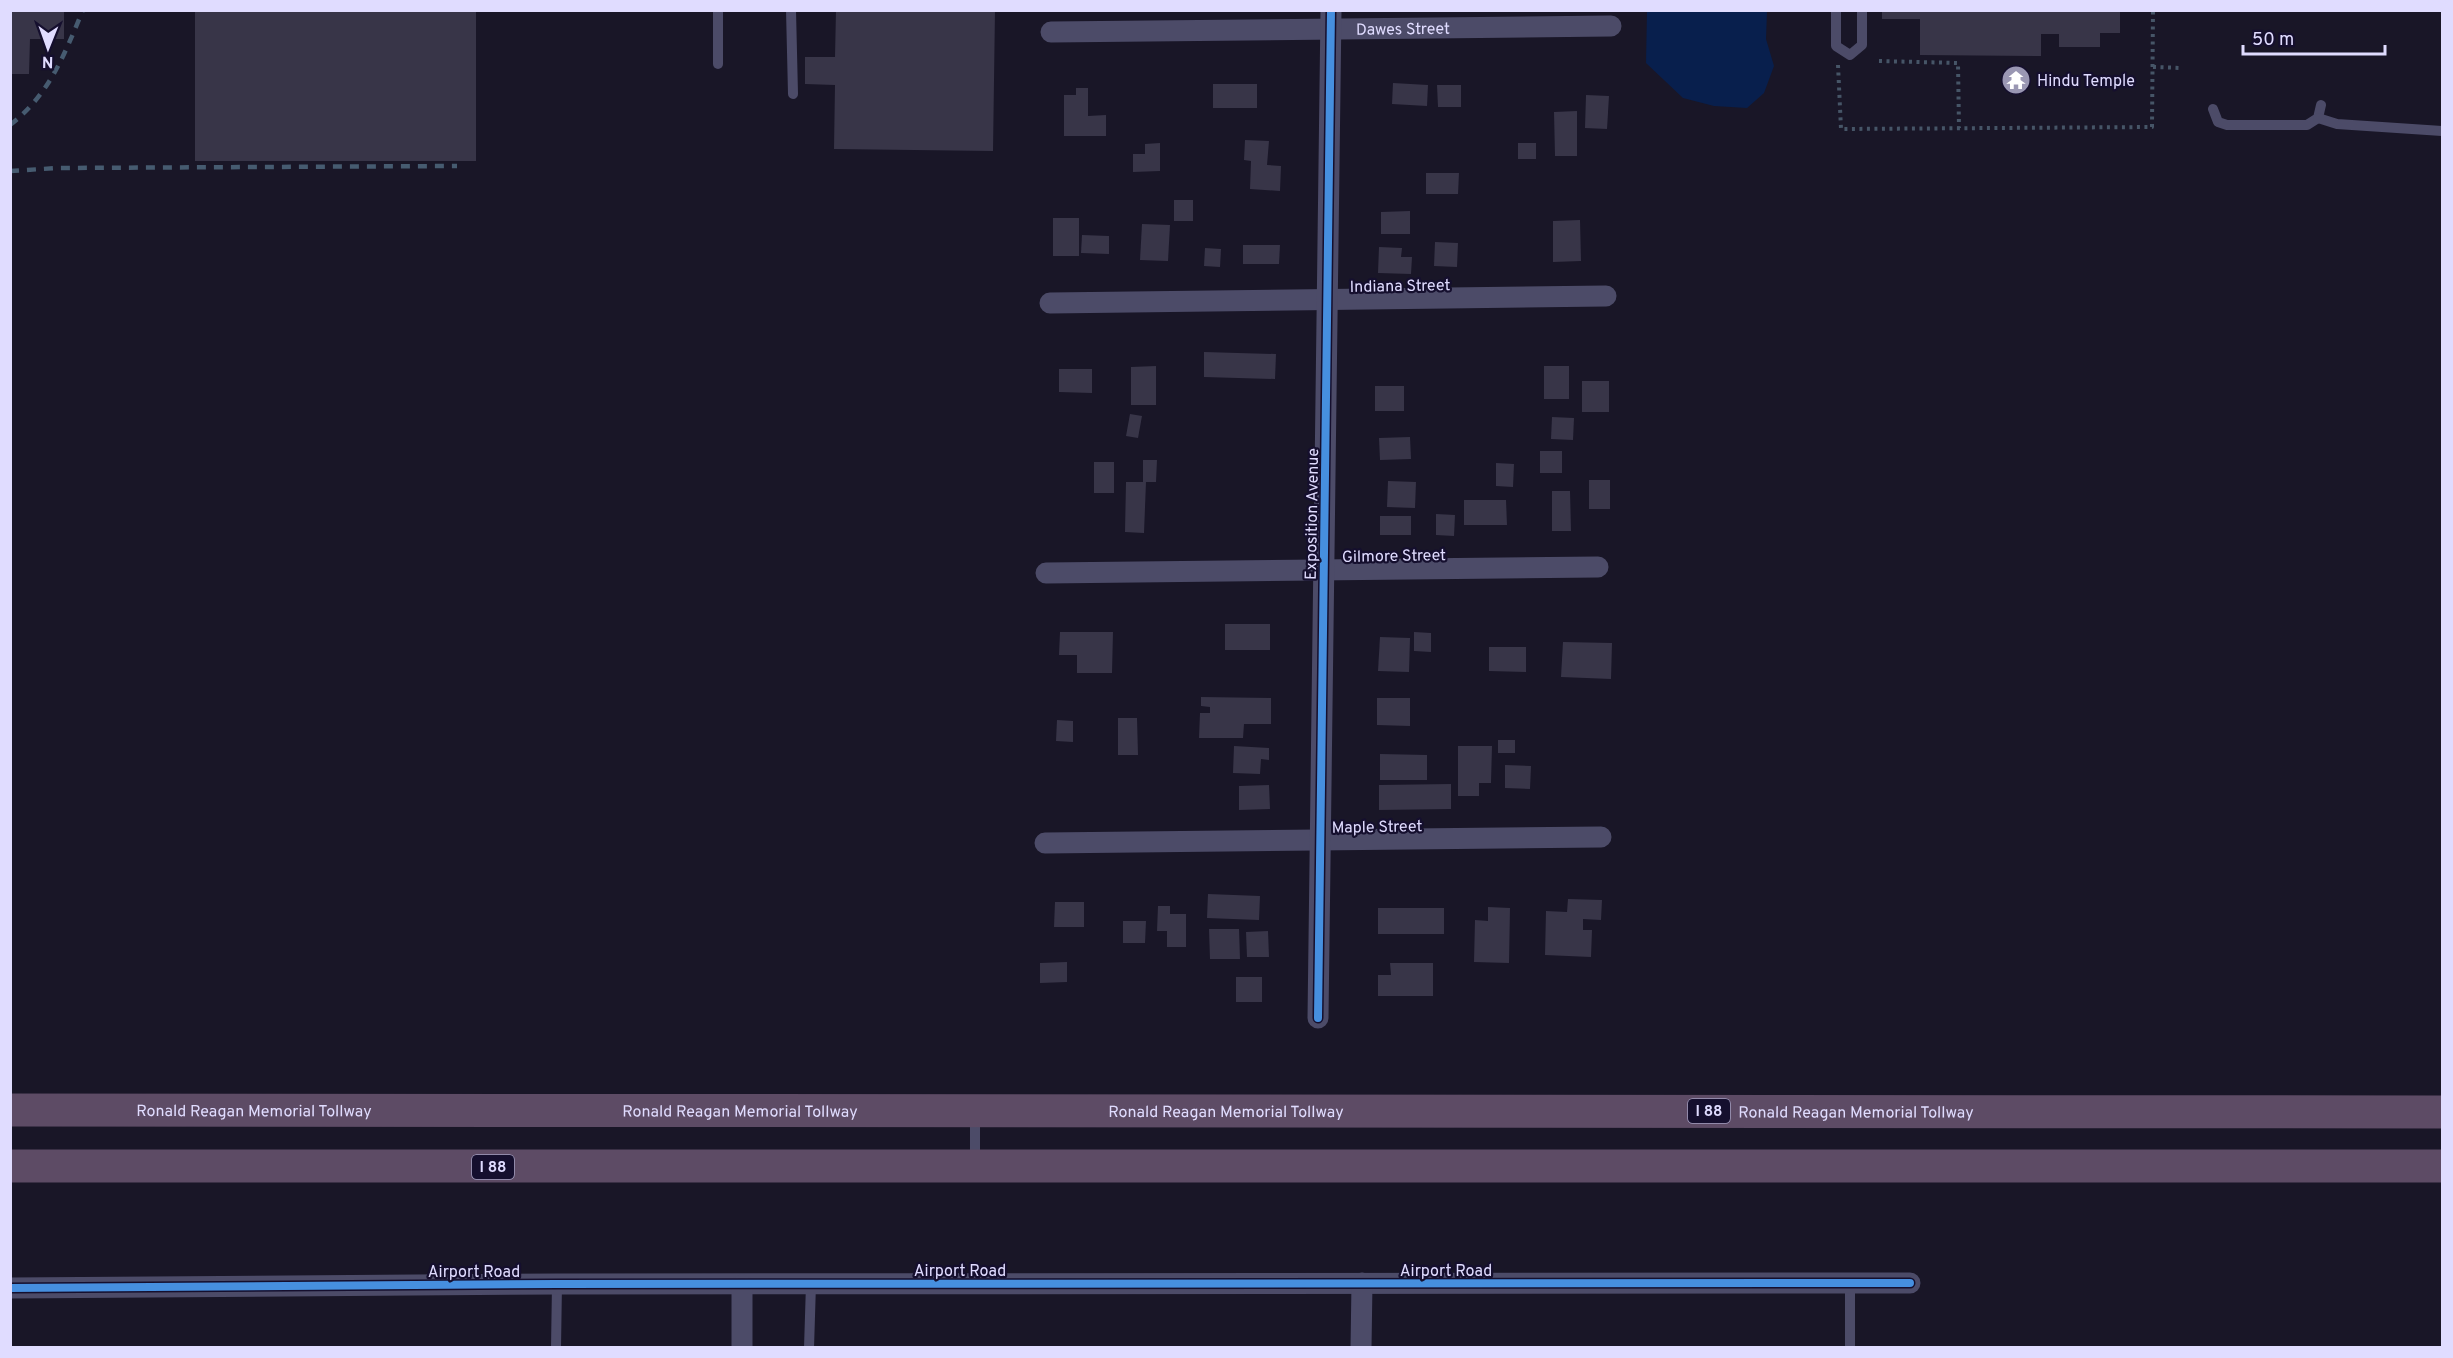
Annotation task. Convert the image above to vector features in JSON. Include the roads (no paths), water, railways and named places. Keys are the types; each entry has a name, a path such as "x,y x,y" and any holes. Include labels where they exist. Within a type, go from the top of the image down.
{"highway":[{"name":"Ronald Reagan Memorial Tollway","path":"10,1110 2442,1112"},
{"name":"I 88","path":"10,1167 2442,1166"}],"street":[{"name":"Dawes Street","path":"1051,32 1331,20 1611,26"},
{"name":"Exposition Avenue","path":"1318,1018 1331,20"},
{"name":"Indiana Street","path":"1050,303 1606,297"},
{"name":"Gilmore Street","path":"1046,573 1598,567"},
{"name":"Maple Street","path":"1045,843 1601,837"},
{"path":"1361,1347 1362,1283"},
{"name":"Airport Road","path":"10,1288 557,1284 1910,1283"},
{"path":"742,1285 742,1347"}],"lane":[{"path":"718,10 718,64"},
{"path":"791,10 792,94"},
{"path":"1836,10 1836,46 1850,55 1862,45 1862,10"},
{"path":"2213,109 2218,122 2227,124 2307,125 2318,118 2321,105"},
{"path":"2318,118 2337,124 2442,131"},
{"path":"975,1111 975,1166"},
{"path":"556,1347 557,1284"},
{"path":"809,1347 812,1284"},
{"path":"1850,1284 1850,1347"}],"water":[{"path":"1647,11 1767,11 1766,39 1774,66 1764,93 1747,108 1714,106 1683,98 1646,63"}],"railway":[{"path":"10,125 24,113 46,87 62,58 83,10"},
{"path":"10,171 58,168 457,166"}],"place":[{"name":"Hindu Temple","path":"2016,80"}]}
